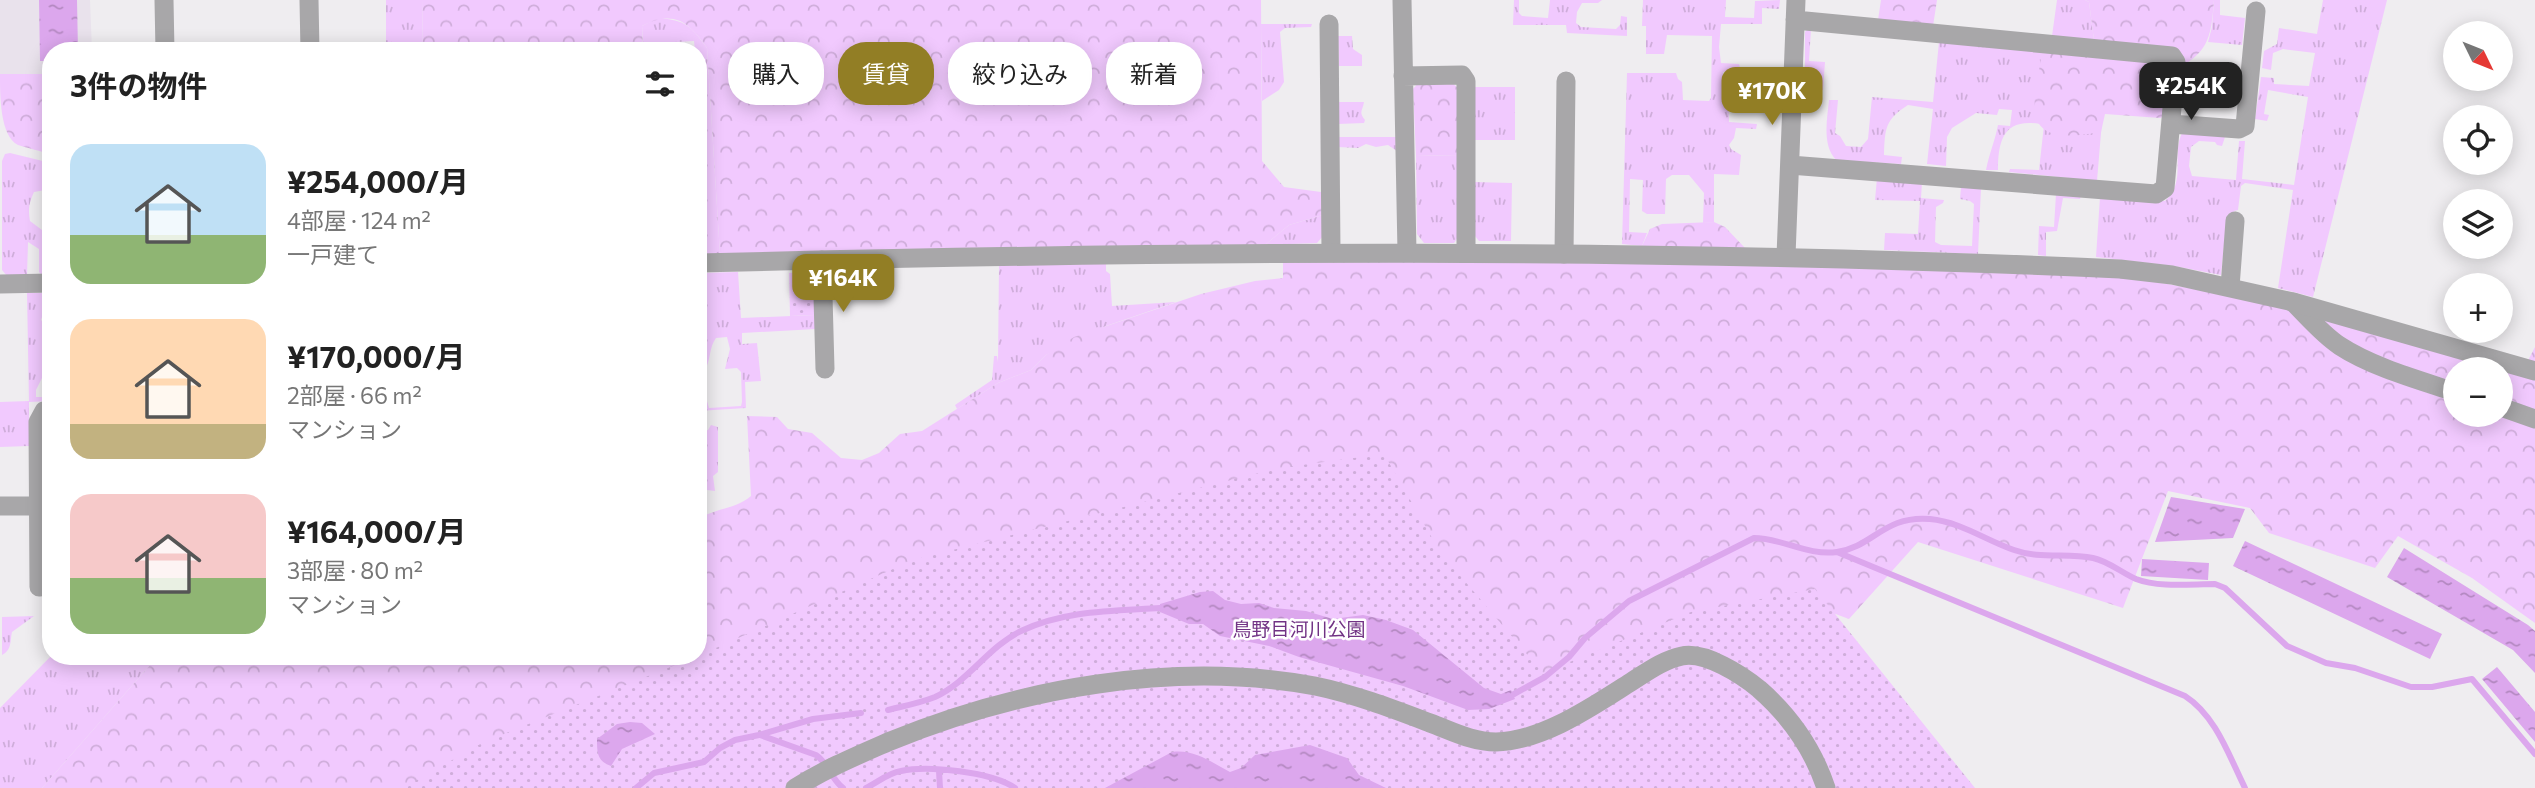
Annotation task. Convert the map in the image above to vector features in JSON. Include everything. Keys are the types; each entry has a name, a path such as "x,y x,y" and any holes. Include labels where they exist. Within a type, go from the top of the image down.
{"street":[{"path":"164,0 165,42"},
{"path":"309,0 310,42"},
{"path":"1402,0 1407,252"},
{"path":"1786,256 1796,0"},
{"path":"2171,124 2239,129 2245,126 2256,11"},
{"path":"1790,164 2156,194 2165,188 2176,62 2172,56 1795,20"},
{"path":"1329,24 1331,252"},
{"path":"1404,76 1462,75 1466,81 1466,253"},
{"path":"1564,254 1566,81"},
{"path":"2230,287 2235,221"},
{"path":"707,263 1407,252 1786,256 2120,269 2172,275 2293,302 2535,371"},
{"path":"822,260 825,369"},
{"path":"0,284 42,283"},
{"path":"2293,302 2320,331 2341,347 2443,388"},
{"path":"2513,411 2535,419"},
{"path":"42,415 38,422 39,587 42,587"},
{"path":"0,506 38,506"},
{"path":"795,788 855,756 917,730 995,704 1087,684 1180,677 1252,678 1316,687 1370,702 1467,738 1497,742 1573,719 1658,665 1685,655 1716,662 1748,680 1774,702 1794,726 1819,766 1826,788"}],"shaded area":[{"path":"0,0 90,0 92,42 42,42 42,74 0,74"}],"green space":[{"path":"386,0 422,0 423,42 386,42"},
{"path":"422,0 1261,0 1262,161 1284,187 1321,192 1323,215 1289,225 1265,245 720,254 707,42 702,42 687,25 672,19 663,19 642,26 643,42 423,42"},
{"path":"1514,0 1519,0 1519,13 1522,16 1548,18 1550,0 1602,0 1598,3 1582,3 1577,12 1576,23 1581,27 1616,29 1620,25 1621,16 1627,17 1627,36 1567,33 1566,25 1513,25"},
{"path":"1643,0 1726,0 1725,17 1754,18 1755,1 1780,0 1779,9 1762,8 1762,24 1721,24 1721,63 1739,64 1740,68 1750,69 1749,72 1723,72 1723,82 1728,91 1729,122 1757,124 1756,129 1736,128 1729,145 1741,155 1739,175 1714,174 1714,222 1703,223 1704,193 1689,175 1672,175 1666,179 1665,214 1647,214 1642,211 1643,180 1630,179 1629,232 1647,233 1642,246 1622,244 1627,73 1676,73 1682,82 1683,100 1709,101 1712,36 1667,35 1664,54 1646,54 1646,26 1642,26"},
{"path":"1881,0 1937,0 1933,26 1878,20"},
{"path":"2057,0 2089,2 2094,40 2052,36"},
{"path":"2085,0 2214,0 2209,36 2205,44 2192,59 2170,73 2165,116 2160,118 2105,114 2101,132 2072,135 2053,133 2038,123 2035,100 2041,58 2047,52 2094,40 2089,2"},
{"path":"2214,0 2220,0 2220,15 2245,18 2242,45 2208,42"},
{"path":"2323,0 2387,0 2313,297 2278,288 2293,190 2245,183 2241,186 2238,210 2234,211 2233,216 2227,216 2221,275 2174,266 2096,257 2100,197 2165,201 2172,193 2177,177 2182,133 2225,137 2222,146 2215,142 2199,141 2191,147 2189,166 2192,176 2236,180 2239,141 2245,141 2242,179 2294,185 2308,97 2268,90 2264,114 2269,115 2267,121 2255,119 2261,77 2274,78 2274,84 2309,86 2315,53 2283,49 2273,53 2271,70 2262,68 2264,51 2277,44 2279,28 2317,34"},
{"path":"658,18 675,20 687,26 703,42 643,42 642,26"},
{"path":"1261,24 1312,24 1311,27 1285,28 1280,32 1284,82 1279,90 1262,101"},
{"path":"1809,28 1809,61 1825,62 1823,90 1805,88 1805,32"},
{"path":"1338,36 1352,36 1353,49 1362,55 1362,66 1339,66"},
{"path":"1939,42 2047,52 2035,112 2040,124 2018,124 2011,128 2002,141 1998,170 1986,170 1998,125 2010,126 2012,110 1999,109 1997,115 1976,113 1952,128 1947,137 1946,166 1927,164 1933,109 1908,105 1891,120 1885,138 1884,155 1902,157 1901,164 1836,160 1827,140 1829,100 1838,100 1835,133 1846,146 1861,147 1868,139 1872,97 1933,102"},
{"path":"707,48 720,254 707,254"},
{"path":"0,74 42,74 42,152 18,145 12,140 4,124"},
{"path":"1419,82 1451,82 1458,88 1459,155 1416,156 1413,89"},
{"path":"1474,87 1515,87 1515,140 1474,140"},
{"path":"1338,102 1364,102 1361,113 1364,123 1338,124"},
{"path":"2045,116 2102,121 2097,181 2009,172 2010,169 2039,170"},
{"path":"1339,137 1396,137 1397,151 1388,145 1338,147"},
{"path":"5,154 42,161 42,191 34,192 29,209 30,221 42,230 42,275 39,272 39,249 28,242 27,276 7,276 2,270 2,161"},
{"path":"1459,155 1460,234 1454,243 1424,243 1417,234 1416,156"},
{"path":"1877,178 1922,182 1921,198 1944,200 1936,207 1935,242 1941,245 1972,246 1974,204 1960,199 1961,187 1981,188 1978,254 1884,250 1885,233 1918,234 1920,201 1875,200"},
{"path":"1474,182 1512,183 1511,241 1479,241 1475,236"},
{"path":"2056,194 2081,196 2080,199 2063,198 2057,231 2046,232 2046,256 2038,255 2039,226 2054,227"},
{"path":"1323,215 1323,236 1317,243 1265,245 1289,225"},
{"path":"1714,222 1725,227 1745,248 2118,275 2288,306 2458,357 2443,357 2443,427 2513,427 2513,374 2520,376 2535,347 2535,623 2472,578 2398,536 2375,568 2269,533 2250,508 2168,491 2123,608 1918,542 1849,619 1798,600 1553,680 481,788 42,788 150,665 707,665 707,515 739,504 751,496 747,416 777,417 788,429 812,433 841,458 862,460 879,453 900,434 922,431 998,383 1031,370 1046,355 1074,337 1201,294 1255,281 1283,278 1283,263 1289,260 1642,246 1650,229 1662,224"},
{"path":"1106,263 1106,271 1110,274 1112,306 1176,302 1106,326 1046,355 1031,370 998,383 957,409 955,405 992,380 994,356 997,356 998,362 999,265"},
{"path":"738,272 741,318 815,315 816,329 742,333 742,344 757,343 761,381 745,382 746,408 707,410 707,401 709,408 741,406 742,402 741,372 737,368 725,369 730,349 727,337 716,338 707,364 707,273"},
{"path":"806,272 815,282 815,315 790,316 789,273"},
{"path":"27,293 42,293 42,378 36,390 36,397 42,397 42,401 29,402 29,446 0,447 0,402 29,401"},
{"path":"711,425 718,427 718,472 713,476 715,491 707,490 708,430"},
{"name":"鳥野目河川公園","path":"1384,454 1440,552 1543,673 1691,612 1815,589 1975,788 403,788 484,742 676,665 707,665 707,652 913,560 1279,468"},
{"path":"34,616 12,632 9,648 2,655 2,617"},
{"path":"42,665 150,665 42,788 0,788 0,708"}],"water":[{"path":"39,0 77,0 78,42 42,42 40,61"},
{"path":"2171,497 2245,509 2233,538 2155,542"},
{"path":"2245,541 2442,634 2430,659 2233,566"},
{"path":"2404,548 2535,631 2535,673 2513,650 2387,577"},
{"path":"2142,559 2209,563 2208,580 2141,576"},
{"path":"1213,591 1225,600 1241,604 1259,603 1274,608 1306,611 1333,619 1363,615 1386,620 1413,630 1484,688 1501,694 1511,690 1515,699 1489,709 1468,710 1403,686 1269,646 1220,636 1203,624 1189,624 1160,612 1160,604 1200,592"},
{"path":"2497,667 2535,712 2535,742 2482,679"},
{"path":"642,723 655,734 622,749 611,766 606,764 599,756 597,739 617,724"},
{"path":"1310,745 1347,758 1359,775 1386,788 1105,788 1172,752 1195,754 1230,772 1241,768 1255,755"}],"waterway":[{"path":"1514,694 1545,677 1629,601 1754,538 1815,552 1837,552 1860,544 1901,522 1930,519 1952,524 2024,553 2099,560 2145,582 2175,585 2215,584 2225,588 2287,646 2326,663 2355,668 2411,687 2432,687 2472,679 2535,754"},
{"path":"1837,552 2185,696 2196,704 2213,725 2245,788"},
{"path":"888,710 947,691 998,646 1038,624 1072,615 1160,608"},
{"path":"636,788 654,773 704,762 720,748 735,740 813,719 861,713"},
{"path":"760,735 816,755 843,788"},
{"path":"866,788 896,772 913,769 960,771 1005,782 1015,788"},
{"path":"939,771 940,788"}]}
